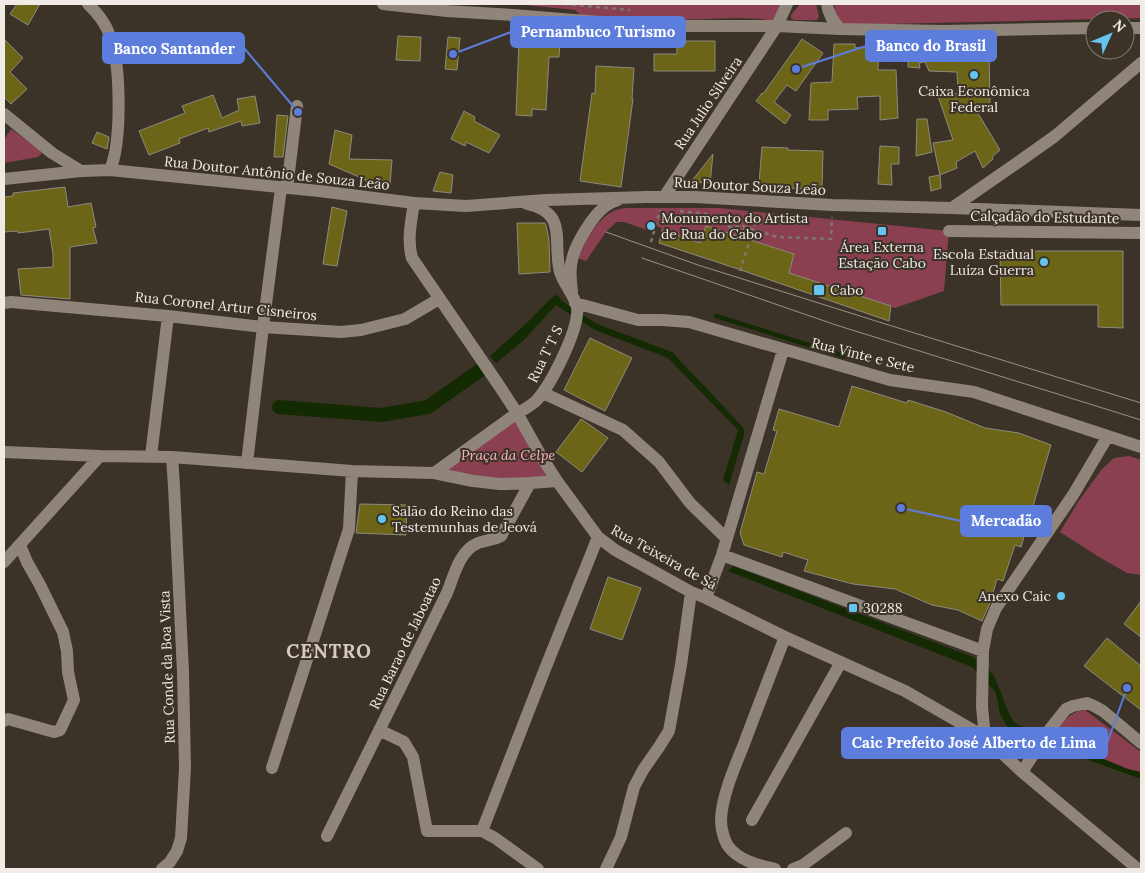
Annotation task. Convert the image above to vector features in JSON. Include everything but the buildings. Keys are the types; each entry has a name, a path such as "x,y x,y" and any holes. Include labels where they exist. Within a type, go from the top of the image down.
{"street":[{"path":"88,4 103,21 114,49 118,87 117,134 115,155 110,170"},
{"path":"383,4 447,11 648,26 777,26 944,32 1085,28"},
{"name":"Rua Julio Silveira","path":"662,203 777,26 787,4"},
{"path":"827,4 828,12 840,29"},
{"path":"952,208 1055,136 1141,63"},
{"path":"247,463 263,327 297,106"},
{"path":"4,114 52,153 81,171"},
{"name":"Rua Doutor Antônio de Souza Leão","path":"4,179 110,170 414,203 466,206 546,200"},
{"name":"Rua Doutor Souza Leão","path":"546,200 622,198 662,203 696,197 832,205 1141,215"},
{"path":"574,299 571,262 576,247 600,211 606,205 622,198"},
{"name":"Rua T T S","path":"434,473 535,402 543,393 562,358 576,324 577,307 560,272 554,219 550,214 536,206 521,202"},
{"name":"Rua Teixeira de Sá","path":"414,203 409,250 412,258 517,413 557,481 598,538 615,550 691,592 785,638 905,690 958,721 985,738 1022,772 1138,869"},
{"name":"Calçadão do Estudante","path":"949,231 1141,233"},
{"name":"Rua Coronel Artur Cisneiros","path":"4,303 11,302 168,316 263,327 341,332 361,330 405,319 439,299"},
{"name":"Rua Vinte e Sete","path":"574,299 638,320 689,322 890,380 974,392 1141,447"},
{"path":"151,456 168,316"},
{"path":"706,598 722,555 783,350"},
{"path":"543,393 623,430 659,462 690,503 726,538"},
{"path":"985,738 982,707 983,650 987,630 996,608 1073,494 1108,436"},
{"path":"4,452 172,457 352,471 434,473 500,484 530,484 557,481"},
{"path":"4,562 100,456"},
{"name":"Rua Conde da Boa Vista","path":"162,869 174,857 181,838 185,768 183,672 172,457"},
{"path":"272,768 349,528 352,471"},
{"name":"Rua Barao de Jaboatao","path":"327,836 447,593 459,563 474,545 501,536 530,484"},
{"path":"482,831 598,538"},
{"path":"4,721 8,719 57,732 60,730 74,700 63,632 20,545"},
{"path":"722,555 983,650"},
{"path":"606,869 621,837 634,787 669,730 691,592"},
{"path":"775,869 752,863 737,855 728,846 721,820 724,799 733,772 785,638"},
{"path":"752,820 841,662"},
{"path":"1022,772 1045,736 1066,709 1074,706 1087,703 1094,706 1141,743"},
{"path":"958,721 970,718 982,707"},
{"path":"379,730 404,742 413,757 427,832 482,831 495,838 538,869"},
{"path":"794,869 803,865 846,834"}],"path":[{"path":"740,271 763,201"},
{"path":"650,242 662,203"},
{"path":"706,214 777,237 831,239 832,205"},
{"path":"731,222 730,224 748,230 747,233 729,227 728,230 751,237"}],"green space":[{"path":"515,4 782,4 774,22 762,19 739,18 675,20 664,29 587,21 575,10"},
{"path":"800,4 816,4 819,16 817,20 794,20 791,18 791,15"},
{"path":"835,4 1141,4 1141,18 1135,18 1135,10 1085,10 1085,19 845,25 834,16"},
{"path":"11,129 42,153 38,157 4,163 4,140"},
{"path":"625,208 719,208 949,231 944,291 895,308 789,273 794,254 706,226 700,243 662,230 660,227 655,226 653,232 624,222 616,222 606,232 586,261 578,258 600,221 612,212"},
{"name":"Praça da Celpe","path":"517,413 557,481 504,484 434,473"},
{"path":"1129,456 1141,460 1141,575 1127,573 1060,532 1078,502 1102,469 1114,458"},
{"path":"1085,710 1141,752 1141,779 1052,740 1051,733 1063,722 1071,715"}],"shaded area":[{"path":"556,295 597,324 672,352 741,425 744,435 729,485 723,480 738,430 668,358 595,330 556,305 523,341 496,363 490,356"},
{"path":"733,566 973,657 989,670 995,678 1010,716 1015,723 1128,769 1141,772 1141,779 1016,734 1007,726 1000,714 996,693 972,667 728,571"}],"waterway":[{"path":"716,316 844,356"},
{"path":"279,407 381,415 428,407 479,371"}],"tram line":[{"path":"606,232 698,265 1141,403"},
{"path":"642,258 836,325 1141,420"}],"place":[{"name":"Pernambuco Turismo","path":"453,54"},
{"name":"Banco do Brasil","path":"796,69"},
{"name":"Caixa Econômica Federal","path":"974,75"},
{"name":"Banco Santander","path":"298,112"},
{"name":"Monumento do Artista de Rua do Cabo","path":"651,226"},
{"name":"Área Externa Estação Cabo","path":"882,231"},
{"name":"Escola Estadual Luíza Guerra","path":"1044,262"},
{"name":"Cabo","path":"819,290"},
{"name":"Mercadão","path":"901,508"},
{"name":"Salão do Reino das Testemunhas de Jeová","path":"382,519"},
{"name":"Anexo Caic","path":"1061,596"},
{"name":"30288","path":"853,608"},
{"name":"Caic Prefeito José Alberto de Lima","path":"1127,688"}],"district":[{"name":"CENTRO","path":"329,651"}]}
